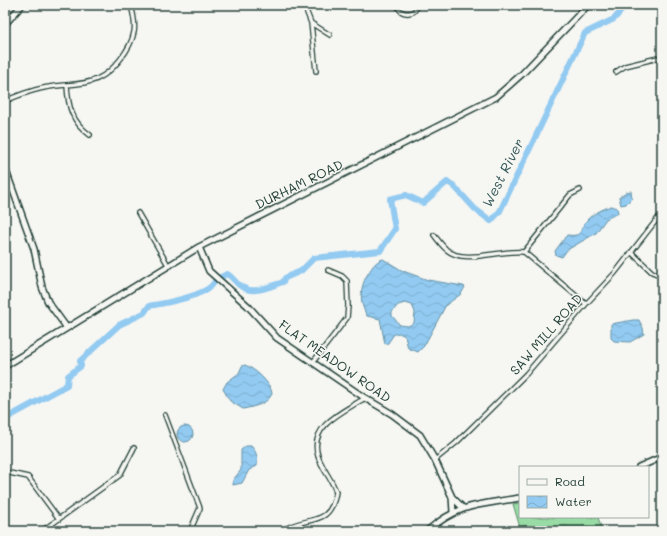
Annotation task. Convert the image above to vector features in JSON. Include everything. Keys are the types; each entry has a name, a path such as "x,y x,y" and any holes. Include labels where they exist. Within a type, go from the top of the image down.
{"street":[{"path":"5,24 22,5"},
{"path":"5,101 48,87 97,79 108,72 130,44 135,31 131,5"},
{"path":"304,5 311,23 316,71"},
{"path":"397,5 401,12 408,14 414,12 418,5"},
{"name":"DURHAM ROAD","path":"5,366 199,247 496,97 522,74 588,5"},
{"path":"311,23 330,35"},
{"path":"616,72 626,66 662,57"},
{"path":"67,85 70,110 78,126 90,135"},
{"path":"5,168 29,232 42,287 48,302 67,328"},
{"path":"524,252 570,195 580,190"},
{"path":"138,213 168,265"},
{"name":"SAW MILL ROAD","path":"436,460 456,443 526,374 586,304 615,273 662,213"},
{"path":"434,235 448,251 462,257 514,251 524,252 586,304"},
{"name":"FLAT MEADOW ROAD","path":"199,247 209,271 248,306 277,338 365,398 392,414 420,435 436,460 452,497 453,512"},
{"path":"632,252 652,272 662,276"},
{"path":"313,362 346,318 348,313 347,281 342,276 328,270"},
{"path":"282,531 288,526 323,517 332,508 336,492 318,455 317,444 320,430 328,421 365,398"},
{"path":"165,415 200,508 190,531"},
{"path":"42,531 120,475 134,448"},
{"path":"642,466 662,457"},
{"path":"5,472 28,477 58,519"},
{"name":"FLAT MEADOW ROAD","path":"452,497 463,508"},
{"path":"427,531 453,512 463,508 519,498"}],"green space":[{"path":"519,503 519,518 598,518 602,531 521,531 513,504"}],"water":[{"path":"631,191 632,198 626,204 621,205 619,197 626,192"},
{"path":"611,206 617,208 618,213 606,219 596,233 567,250 562,257 556,255 555,251 567,235 579,234 589,218"},
{"path":"383,259 403,271 428,280 465,287 461,294 446,305 424,346 418,352 408,348 405,336 399,333 394,334 388,343 385,344 380,319 367,316 364,310 361,298 364,280 373,266","holes":["405,303 412,305 415,312 414,323 408,326 400,325 392,316 392,312 398,305"]},
{"path":"639,320 644,334 630,342 614,341 611,338 611,324"},
{"path":"245,365 262,376 272,393 268,400 256,406 243,409 230,401 223,389 227,382 239,373 242,366"},
{"path":"185,426 191,428 193,434 191,440 185,442 179,440 177,434 179,428"},
{"path":"246,446 251,446 255,451 257,466 249,470 242,483 233,485 233,480 241,470 241,450"}],"waterway":[{"name":"West River","path":"221,277 227,274 242,287 257,290 283,282 285,278 301,271 314,258 380,251 395,229 390,199 406,195 423,203 447,182 453,185 475,209 491,221 500,211 585,33 614,19 623,9 631,5"},
{"name":"West River","path":"5,419 67,385 68,376 81,366 80,361 119,325 144,313 149,306 195,295 204,291 215,281"}]}
